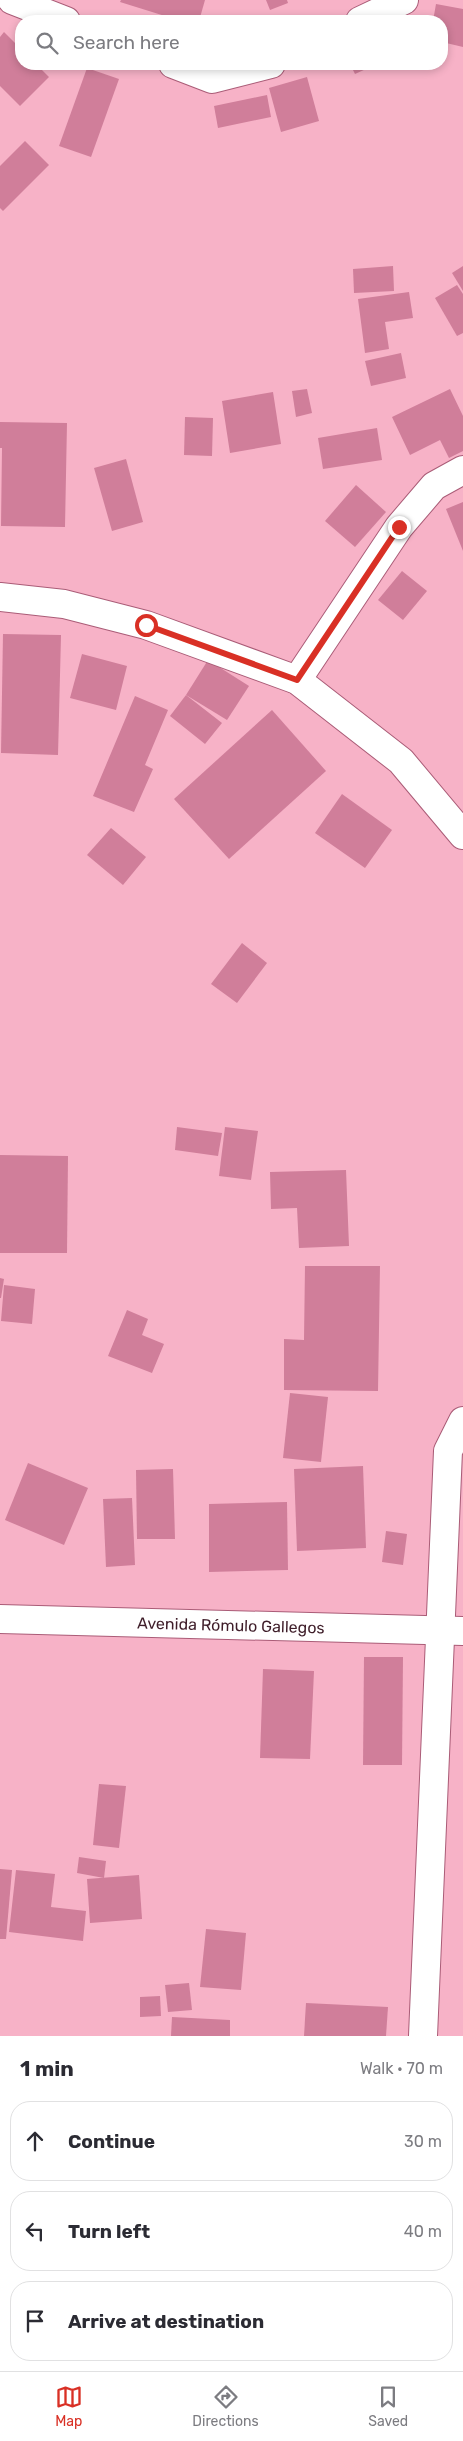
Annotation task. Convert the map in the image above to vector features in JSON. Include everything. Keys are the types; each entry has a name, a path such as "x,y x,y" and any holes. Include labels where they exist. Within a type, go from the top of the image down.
{"street":[{"path":"12,0 51,15"},
{"path":"373,15 404,0"},
{"path":"189,70 212,79 247,70"},
{"path":"297,680 399,527 434,486 463,470"},
{"path":"0,597 64,604 146,625 297,680 401,761 463,835"},
{"path":"423,2036 452,1631 448,1451 463,1421"},
{"name":"Avenida Rómulo Gallegos","path":"0,1618 452,1631"}],"building":[{"path":"121,0 205,0 201,15 162,15 120,2"},
{"path":"266,0 287,0 288,3 270,10"},
{"path":"436,4 463,9 463,47 448,43 448,15 434,15"},
{"path":"4,32 15,43 15,70 42,70 49,77 20,106 0,86 0,37"},
{"path":"86,70 93,70 119,79 91,157 59,146"},
{"path":"353,70 364,70 355,74"},
{"path":"307,77 319,121 281,132 269,88"},
{"path":"267,95 271,117 218,128 214,106"},
{"path":"25,141 49,165 3,211 0,208 0,166"},
{"path":"393,266 394,291 354,293 353,269"},
{"path":"463,266 463,291 452,273"},
{"path":"457,285 463,294 463,333 457,336 435,298"},
{"path":"409,292 413,318 385,322 389,349 365,353 358,299"},
{"path":"401,353 406,378 371,386 365,361"},
{"path":"307,389 312,413 296,417 292,391"},
{"path":"450,389 463,416 463,451 449,458 440,440 410,455 392,417"},
{"path":"273,392 281,444 230,453 222,401"},
{"path":"185,417 213,418 212,456 184,455"},
{"path":"0,422 67,423 65,527 1,526 2,448 0,448"},
{"path":"377,428 382,460 323,469 318,438"},
{"path":"126,459 143,522 112,531 94,468"},
{"path":"356,485 386,512 355,547 325,521"},
{"path":"463,502 463,551 446,509"},
{"path":"402,571 427,591 403,620 378,600"},
{"path":"3,634 61,635 58,755 1,753"},
{"path":"82,654 127,666 116,710 70,698"},
{"path":"208,660 249,686 227,720 186,695"},
{"path":"186,695 222,723 205,744 170,716"},
{"path":"135,696 168,710 145,765 153,769 134,812 93,796"},
{"path":"272,710 326,771 229,859 174,799"},
{"path":"342,794 392,830 365,868 315,833"},
{"path":"111,828 146,857 123,885 87,855"},
{"path":"242,943 267,963 237,1003 211,984"},
{"path":"177,1127 222,1133 218,1156 175,1150"},
{"path":"225,1127 258,1131 251,1180 219,1176"},
{"path":"0,1155 68,1156 67,1253 0,1253"},
{"path":"346,1170 349,1246 299,1248 297,1208 271,1209 270,1172"},
{"path":"305,1266 380,1266 378,1391 284,1390 284,1339 304,1340"},
{"path":"0,1278 4,1279 1,1298 0,1298"},
{"path":"4,1285 35,1289 32,1324 1,1321"},
{"path":"127,1310 148,1319 142,1335 164,1344 152,1373 108,1356"},
{"path":"290,1393 328,1397 321,1462 283,1458"},
{"path":"28,1463 88,1488 64,1545 5,1520"},
{"path":"363,1466 366,1548 297,1551 294,1469"},
{"path":"173,1469 175,1539 137,1539 136,1470"},
{"path":"132,1498 135,1565 106,1567 103,1499"},
{"path":"287,1502 288,1570 209,1572 209,1504"},
{"path":"386,1531 407,1534 403,1565 382,1562"},
{"path":"364,1657 403,1657 402,1765 363,1765"},
{"path":"263,1669 314,1671 310,1759 260,1758"},
{"path":"99,1784 126,1786 119,1848 93,1845"},
{"path":"79,1857 106,1861 104,1878 77,1873"},
{"path":"0,1869 12,1870 6,1939 0,1939"},
{"path":"16,1870 55,1874 51,1907 86,1911 83,1941 9,1932"},
{"path":"139,1875 142,1919 90,1923 87,1879"},
{"path":"206,1929 246,1933 241,1990 200,1987"},
{"path":"189,1983 192,2010 168,2012 165,1985"},
{"path":"160,1996 161,2016 140,2017 140,1997"},
{"path":"306,2003 388,2007 386,2036 304,2036"},
{"path":"172,2017 230,2020 230,2036 171,2036"}],"route":[{"path":"146,625 297,680 399,527"}]}
